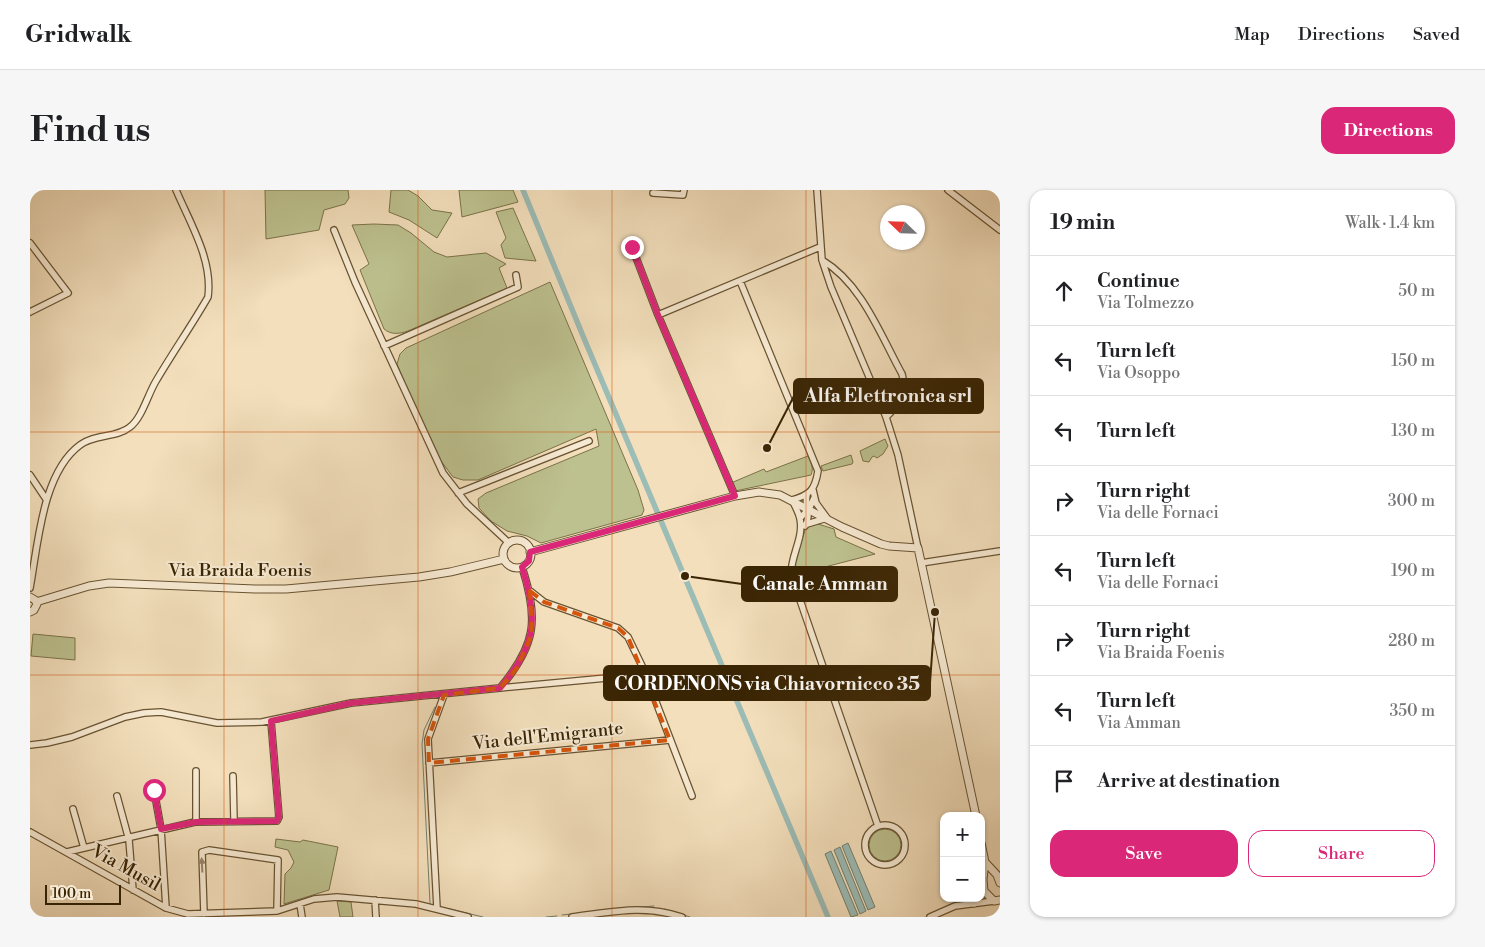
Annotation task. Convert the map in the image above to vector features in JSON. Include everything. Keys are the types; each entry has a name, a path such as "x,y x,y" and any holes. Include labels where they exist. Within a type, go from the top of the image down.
{"street":[{"path":"30,588 46,499 62,466 73,451 82,444 130,428 138,417 155,382 208,297 210,283 208,270 176,190"},
{"path":"653,193 683,195 684,190"},
{"path":"817,190 822,260 831,288 886,417 898,455 975,812"},
{"path":"948,190 1000,230"},
{"path":"334,230 355,282 443,473 468,504 509,543"},
{"path":"30,243 68,293 30,312"},
{"path":"632,247 658,315 735,496"},
{"path":"658,315 820,247"},
{"path":"822,260 837,270 856,290 902,374 903,382 899,397 895,406 886,417"},
{"path":"384,346 518,287 516,275"},
{"path":"740,281 818,471 813,490 814,498 818,508 827,518"},
{"path":"458,493 589,441"},
{"path":"30,475 46,499"},
{"path":"792,500 807,495 813,490"},
{"path":"530,552 735,496 766,492 792,500 881,544 918,548"},
{"path":"807,495 805,502 809,509"},
{"path":"807,524 809,509 814,498"},
{"path":"792,500 800,518 801,529 791,566 791,574 878,826"},
{"path":"800,518 809,509"},
{"path":"801,529 807,524 827,518"},
{"path":"521,541 527,545 530,552 529,561 522,567 517,568 509,566 504,559 503,551 509,543 521,541"},
{"path":"921,563 1000,551"},
{"name":"Via Braida Foenis","path":"33,600 109,583 286,589 418,577 450,572 504,559"},
{"path":"500,688 517,668 532,634 530,592 522,567"},
{"path":"530,592 544,602 618,628 628,637 692,796"},
{"path":"30,612 36,608 33,600"},
{"path":"30,745 72,737 125,717 144,713 160,712 217,723 253,723 271,721 351,703 628,676 642,668"},
{"path":"437,908 428,739 444,694"},
{"path":"67,852 196,822 277,821 279,817 271,721"},
{"name":"Via dell'Emigrante","path":"429,763 670,740"},
{"path":"196,771 196,822"},
{"path":"233,776 234,821"},
{"path":"154,790 161,829 166,908"},
{"path":"117,796 128,837 133,890"},
{"path":"73,809 84,848"},
{"path":"878,826 893,827 900,832 903,838 905,846 903,854 891,864 876,863 869,858 865,851 867,835 878,826"},
{"name":"Via Musil","path":"30,832 166,908 182,913 277,911 328,897 416,904 468,917"},
{"path":"204,914 202,852 209,850 278,860 277,911"},
{"path":"985,862 997,875 1000,883"},
{"path":"985,894 997,901"},
{"path":"375,900 376,917"},
{"path":"930,917 970,902"},
{"path":"300,904 302,917"},
{"path":"572,917 642,909 665,911 682,917"},
{"path":"946,917 947,909"},
{"path":"174,917 182,913"}],"highlighted area":[{"path":"530,591 544,602 618,628 628,637 670,740 429,763 428,739 444,695 500,688 517,668 532,634"}],"green space":[{"path":"265,190 348,190 349,198 345,204 324,210 319,230 266,239"},
{"path":"391,190 408,190 418,196 432,210 452,213 437,238 409,220 389,212"},
{"path":"459,190 513,190 518,202 462,217"},
{"path":"513,208 536,261 505,258 501,245 506,238 496,212"},
{"path":"352,225 398,225 434,252 447,257 486,253 506,264 499,268 507,288 408,331 389,332 384,329 360,270 369,264"},
{"path":"550,282 638,490 644,510 642,515 541,543 527,536 507,531 491,521 479,508 478,499 486,493 599,446 596,429 478,480 463,480 453,477 432,449 397,364 400,354 406,348"},
{"path":"885,439 888,446 883,454 877,458 872,457 869,462 863,461 860,451"},
{"path":"851,455 852,464 823,471 821,466"},
{"path":"808,456 812,467 811,475 735,491 731,483 764,469 766,472"},
{"path":"818,524 834,529 836,537 875,554 794,575 794,566 805,530 810,526"},
{"path":"33,634 75,638 75,660 31,656"},
{"path":"885,829 897,833 901,845 897,857 885,861 873,857 869,845 873,833"},
{"path":"276,839 300,842 303,840 338,847 329,890 284,904 285,874 294,862 288,850 275,847"},
{"path":"337,901 351,902 353,917 340,917"}],"water":[{"path":"848,843 875,907 868,910 842,846"},
{"path":"840,847 866,911 860,914 834,850"},
{"path":"831,851 858,915 851,917 825,854"}],"waterway":[{"path":"523,190 828,917"},
{"path":"430,903 422,744 424,730 435,707"},
{"path":"628,908 654,906"},
{"path":"450,909 483,917"},
{"path":"665,909 690,917"},
{"path":"562,915 589,912"},
{"path":"546,917 557,916"}],"place":[{"name":"Alfa Elettronica srl","path":"767,448"},
{"name":"Canale Amman","path":"685,576"},
{"name":"CORDENONS via Chiavornicco 35","path":"935,612"}],"route":[{"path":"154,790 161,829 196,822 277,821 279,817 271,721 351,703 500,688 517,668 532,634 530,592 522,567 529,561 530,552 735,496 658,315 632,247"}]}
